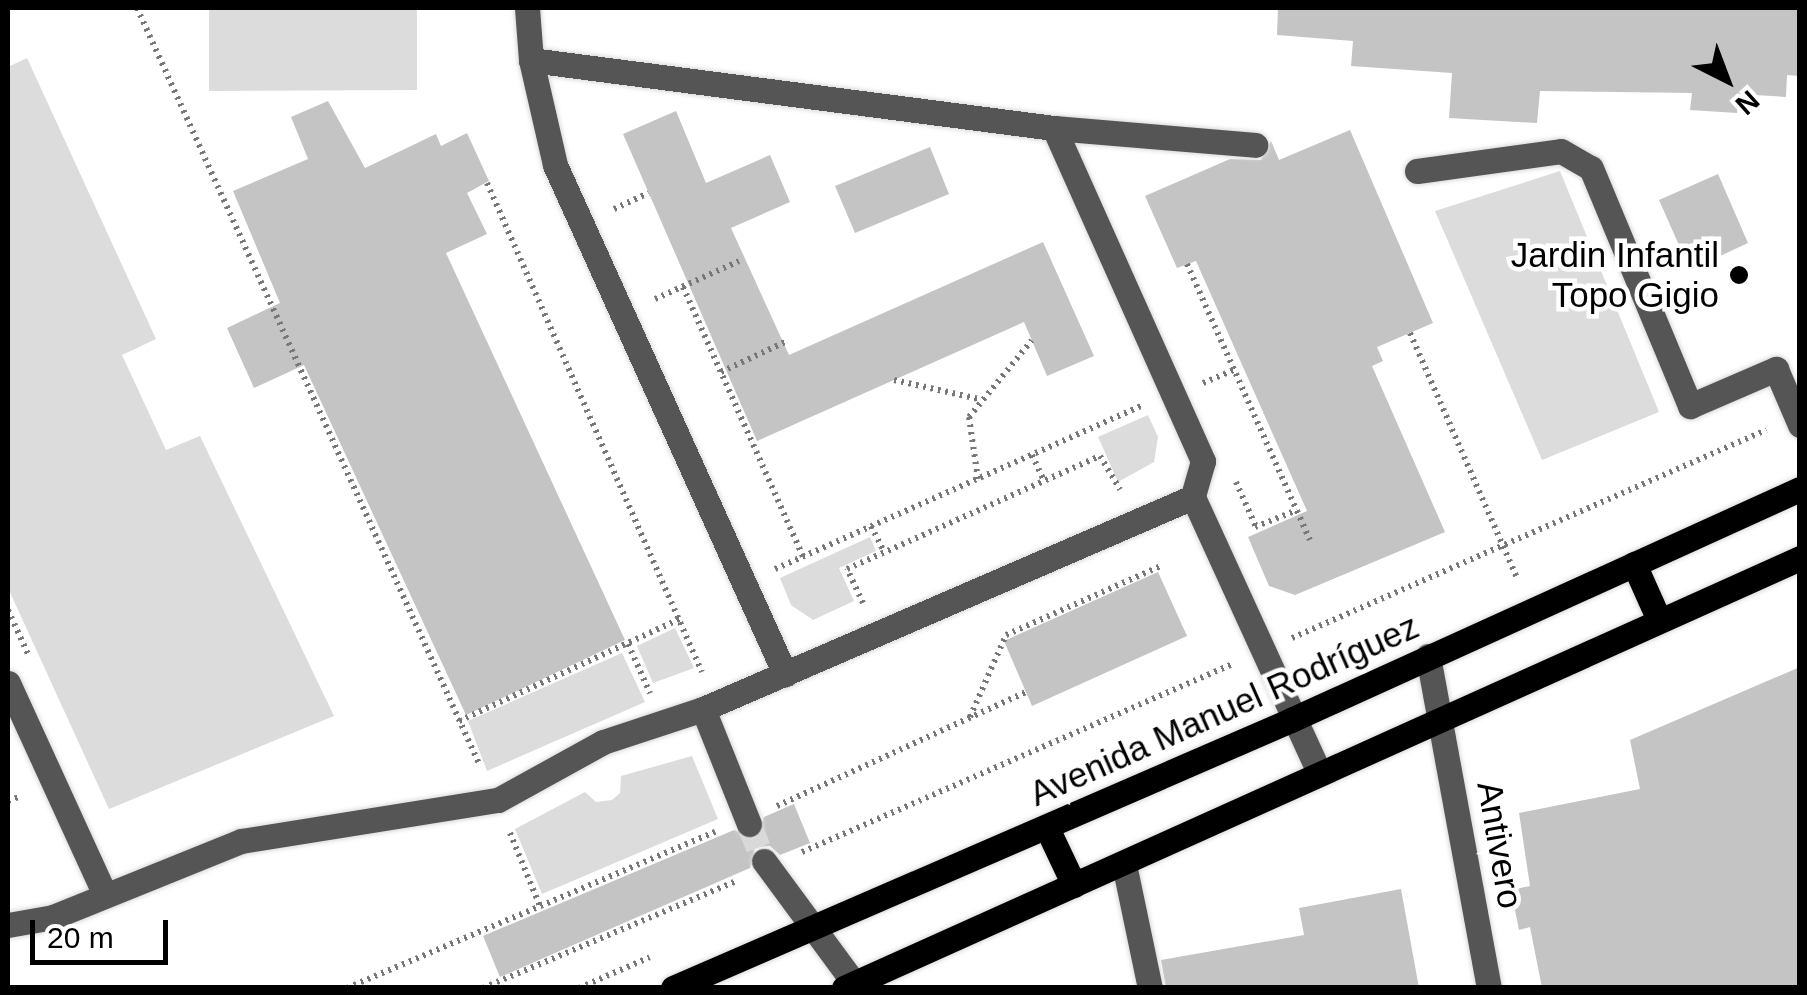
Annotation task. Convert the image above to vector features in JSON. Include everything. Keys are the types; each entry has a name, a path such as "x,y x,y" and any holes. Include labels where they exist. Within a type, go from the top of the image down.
{"main road":[{"name":"Avenida Manuel Rodríguez","path":"674,988 1292,720 1800,489"},
{"path":"849,985 1124,864 1440,715 1800,558"},
{"path":"1634,564 1659,620"},
{"path":"1047,828 1074,884"}],"street":[{"path":"527,8 531,60 554,165 785,674"},
{"path":"531,60 1054,128 1255,145"},
{"path":"1054,128 1203,461 1194,496 1318,772"},
{"path":"1416,171 1562,151 1591,168 1690,406 1776,368 1790,424"},
{"path":"8,926 54,917 188,859 280,832 498,800 603,742 703,709 1194,496"},
{"name":"Antivero","path":"1428,656 1488,988"},
{"path":"8,683 104,895"},
{"path":"703,709 748,821"},
{"path":"1124,864 1150,988"},
{"path":"759,867 815,930 849,985"}],"path":[{"path":"137,8 482,770 466,774"},
{"path":"486,183 703,672 686,679"},
{"path":"617,229 609,211 648,194"},
{"path":"650,302 740,260"},
{"path":"1186,264 1310,540"},
{"path":"642,283 658,320"},
{"path":"683,287 803,557"},
{"path":"1410,333 1516,578"},
{"path":"978,479 969,442 969,416 979,399 1032,340"},
{"path":"721,372 787,341"},
{"path":"1193,388 1234,370"},
{"path":"894,380 979,399"},
{"path":"770,572 1151,402 1155,410"},
{"path":"1277,644 1790,424"},
{"path":"1032,455 1044,481"},
{"path":"848,610 863,604 847,569 884,552 1100,456 1116,490 1128,485"},
{"path":"872,526 884,552"},
{"path":"762,554 774,582"},
{"path":"969,719 1006,635 1161,566"},
{"path":"8,610 31,662"},
{"path":"460,721 680,620"},
{"path":"628,644 652,694 668,687"},
{"path":"790,858 1241,660"},
{"path":"347,988 748,821 1026,692"},
{"path":"507,827 540,906"},
{"path":"483,988 759,867"}],"shaded area":[{"path":"209,8 417,8 417,90 209,91"},
{"path":"27,58 156,339 122,355 166,450 200,436 334,716 109,809 8,588 8,67"},
{"path":"1560,171 1659,412 1542,460 1435,211"},
{"path":"1148,415 1158,437 1154,462 1118,482 1098,437"},
{"path":"870,537 876,551 839,568 854,601 813,620 791,605 780,578"},
{"path":"675,628 694,668 653,683 637,646"},
{"path":"622,653 645,702 487,771 468,721"},
{"path":"692,756 718,819 542,894 515,829 585,792 596,802 612,800 620,793 621,776"}],"building":[{"path":"1278,8 1800,8 1800,76 1787,75 1786,97 1739,94 1737,113 1690,110 1692,93 1540,91 1537,123 1449,118 1452,73 1351,66 1353,41 1277,35"},
{"path":"328,101 365,168 436,134 441,146 467,133 489,181 467,193 487,234 446,253 625,640 466,715 304,365 254,388 227,328 280,303 233,191 308,159 291,117"},
{"path":"676,111 706,183 770,155 790,202 731,228 789,355 1043,242 1094,356 1047,376 1024,322 757,441 623,134"},
{"path":"1350,130 1433,323 1377,347 1383,361 1372,366 1445,532 1295,595 1269,586 1248,537 1307,511 1196,261 1177,268 1145,196 1230,159 1261,160 1271,141 1279,160"},
{"path":"930,147 949,194 855,233 835,186"},
{"path":"1718,174 1748,243 1690,270 1659,200"},
{"path":"1158,572 1187,636 1032,706 1004,641"},
{"path":"1800,667 1800,988 1542,988 1530,927 1519,930 1511,890 1530,886 1519,813 1640,789 1630,740"},
{"path":"794,804 810,843 780,855 770,846 755,847 750,868 500,977 483,936 734,830 756,839 764,817"},
{"path":"1401,889 1419,988 1166,988 1161,960 1304,935 1299,908"}],"tunnel":[{"path":"749,824 764,861"}],"place":[{"name":"Jardin Infantil Topo Gigio","path":"1739,275"}]}
